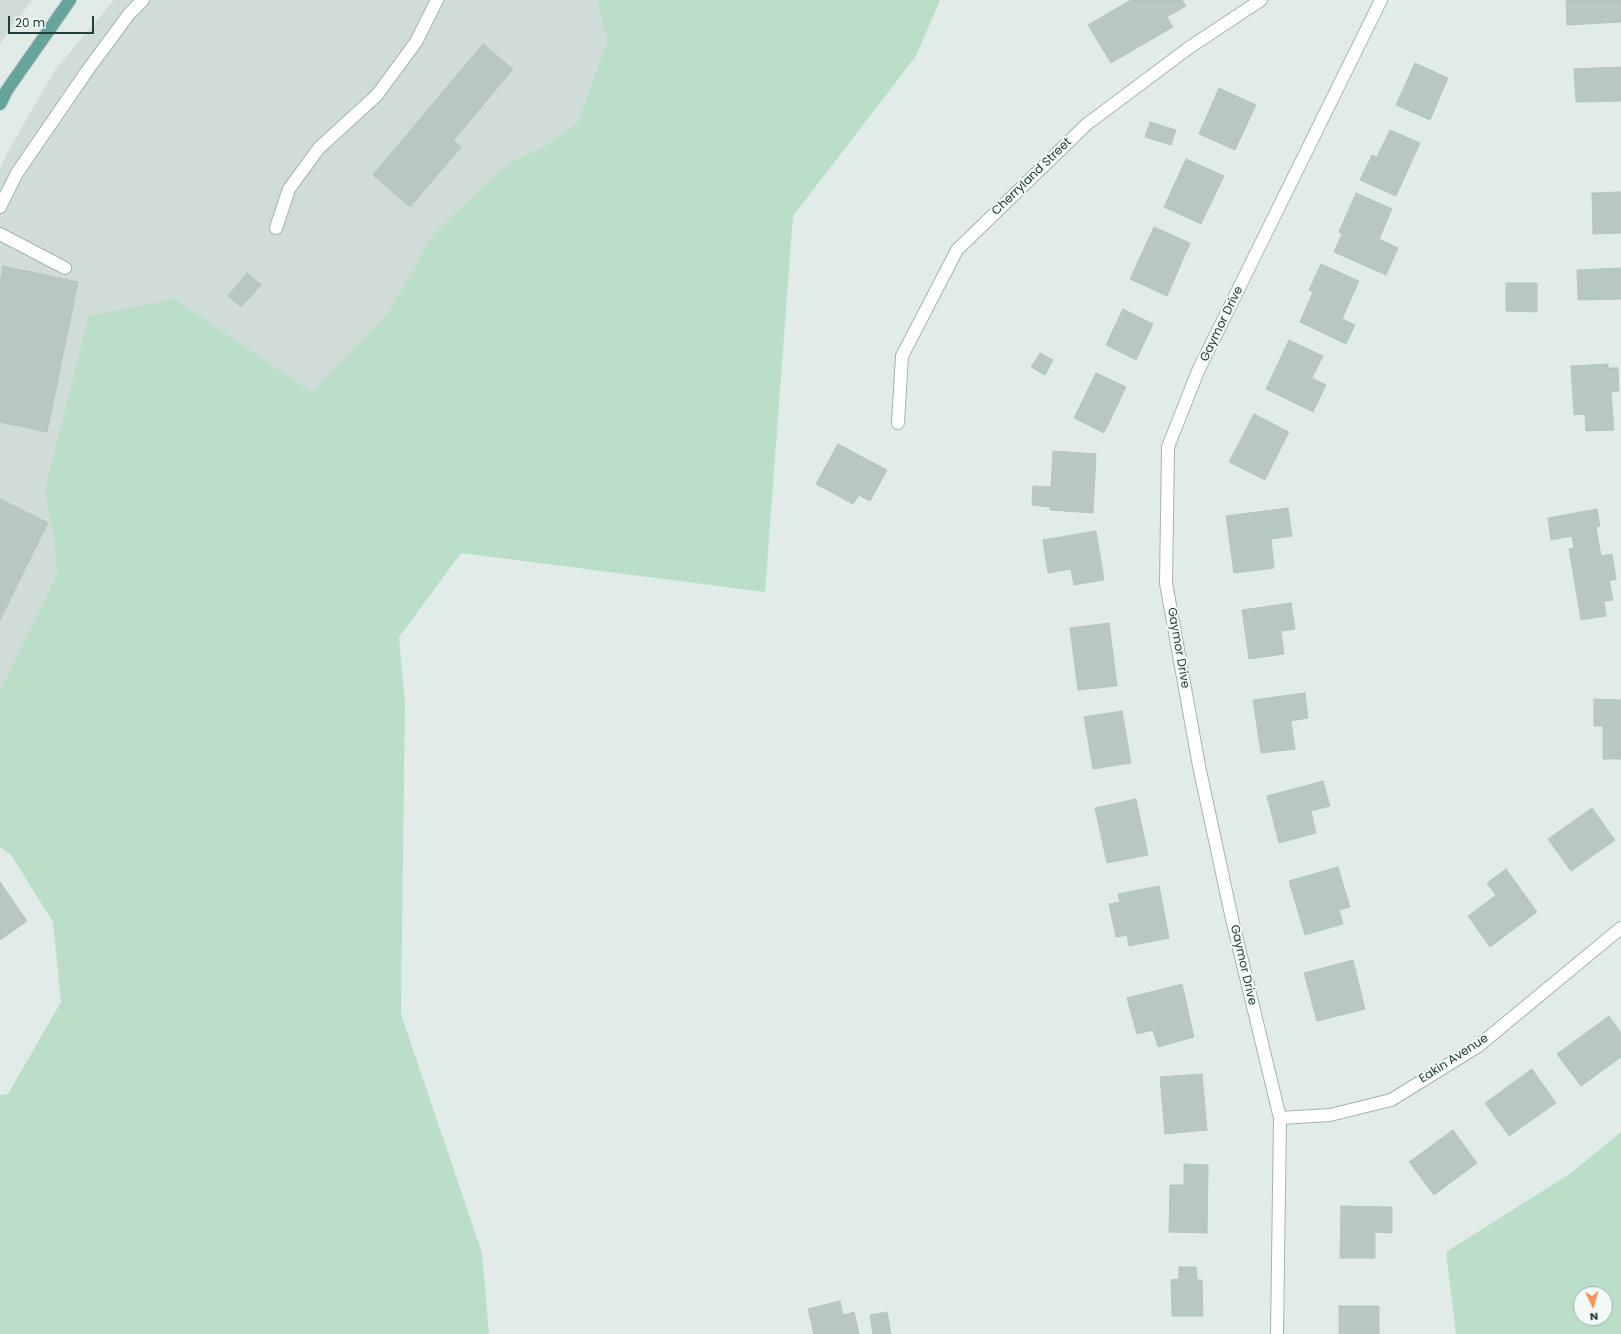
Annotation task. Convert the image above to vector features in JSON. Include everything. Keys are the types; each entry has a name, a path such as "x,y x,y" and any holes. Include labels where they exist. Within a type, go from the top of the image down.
{"main road":[{"path":"0,104 7,90 70,0"}],"street":[{"path":"0,206 17,173 87,71 129,14 144,0"},
{"path":"276,228 289,189 319,148 377,95 416,42 437,0"},
{"name":"Cherryland Street","path":"898,423 902,356 957,250 1087,124 1190,47 1261,0"},
{"name":"Gaymor Drive","path":"1277,1334 1280,1118 1232,919 1199,766 1166,583 1168,447 1198,371 1381,0"},
{"path":"0,234 65,268"},
{"name":"Eakin Avenue","path":"1280,1118 1330,1115 1390,1100 1477,1046 1621,928"}],"shaded area":[{"path":"0,0 32,0 0,44"},
{"path":"114,0 597,0 607,41 578,122 545,146 507,164 434,233 387,314 312,392 175,299 53,532 57,574 0,691 0,169 7,153 55,70"}],"green space":[{"path":"597,0 940,0 916,56 793,216 765,592 461,553 399,637 405,703 401,1014 482,1253 489,1334 0,1334 0,1095 8,1094 61,1002 53,922 11,855 0,847 0,691 57,574 53,532 45,490 89,316 175,299 312,392 387,314 434,233 507,164 545,146 578,122 607,41"},
{"path":"1621,1132 1621,1334 1456,1334 1446,1252 1571,1173"}],"building":[{"path":"1131,0 1182,0 1186,6 1167,17 1173,27 1111,63 1088,25"},
{"path":"1566,0 1621,0 1621,22 1567,25"},
{"path":"483,44 513,69 453,141 461,147 410,207 373,175"},
{"path":"1415,63 1448,78 1430,120 1396,105"},
{"path":"1621,67 1621,101 1576,102 1574,69"},
{"path":"1219,88 1256,105 1235,150 1199,134"},
{"path":"1150,122 1176,130 1171,145 1145,137"},
{"path":"1390,130 1420,143 1396,196 1360,180 1372,155 1377,157"},
{"path":"1186,159 1224,176 1201,224 1164,207"},
{"path":"1621,192 1621,233 1593,234 1592,193"},
{"path":"1356,193 1392,209 1379,239 1398,248 1386,275 1334,252 1342,234 1339,232"},
{"path":"1154,227 1190,243 1167,296 1130,279"},
{"path":"1321,264 1359,281 1342,319 1355,325 1346,344 1300,322 1313,292 1309,290"},
{"path":"3,266 78,282 47,432 0,422 0,283"},
{"path":"1621,268 1621,299 1578,300 1577,270"},
{"path":"247,273 261,285 241,307 228,296"},
{"path":"1506,283 1537,283 1537,312 1506,311"},
{"path":"1123,309 1153,324 1136,360 1106,345"},
{"path":"1289,340 1323,356 1312,378 1326,385 1313,412 1266,389"},
{"path":"1040,353 1053,360 1045,375 1031,367"},
{"path":"1608,364 1608,368 1618,368 1619,391 1611,392 1614,430 1586,431 1585,414 1574,415 1571,366"},
{"path":"1096,373 1126,387 1104,433 1074,418"},
{"path":"1254,414 1289,432 1265,480 1229,462"},
{"path":"838,444 887,470 870,501 859,495 853,504 816,484"},
{"path":"1053,451 1096,454 1093,513 1050,510 1050,507 1032,505 1033,486 1051,487"},
{"path":"0,499 48,523 0,620"},
{"path":"1288,508 1292,536 1271,539 1274,568 1234,573 1226,516"},
{"path":"1597,509 1600,526 1596,527 1601,556 1612,554 1616,579 1609,581 1613,600 1604,601 1606,616 1581,620 1569,549 1574,548 1572,536 1551,540 1548,518"},
{"path":"1096,531 1104,580 1074,585 1071,569 1048,573 1043,540"},
{"path":"1291,603 1295,629 1281,631 1284,654 1249,659 1242,610"},
{"path":"1109,623 1117,686 1078,690 1070,628"},
{"path":"1305,693 1308,718 1291,721 1295,749 1261,753 1253,700"},
{"path":"1594,699 1621,700 1621,759 1603,759 1603,726 1594,726"},
{"path":"1122,711 1131,763 1093,769 1084,717"},
{"path":"1323,781 1330,806 1311,811 1316,833 1279,843 1267,796"},
{"path":"1136,799 1148,855 1107,863 1095,808"},
{"path":"1592,808 1615,840 1571,871 1548,839"},
{"path":"1338,867 1350,907 1339,910 1343,924 1305,935 1289,881"},
{"path":"1506,869 1537,912 1490,947 1468,916 1496,895 1487,883"},
{"path":"0,882 27,921 0,940"},
{"path":"1159,886 1169,938 1129,946 1127,935 1116,937 1109,904 1120,902 1118,894"},
{"path":"1353,960 1365,1009 1317,1021 1304,973"},
{"path":"1182,984 1194,1037 1158,1047 1153,1030 1137,1034 1127,998"},
{"path":"1609,1016 1621,1033 1621,1057 1581,1086 1557,1054"},
{"path":"1532,1069 1556,1103 1509,1136 1485,1103"},
{"path":"1202,1074 1207,1130 1165,1134 1160,1077"},
{"path":"1453,1130 1477,1163 1434,1195 1409,1162"},
{"path":"1184,1164 1208,1165 1207,1233 1169,1232 1170,1185 1184,1185"},
{"path":"1341,1206 1392,1207 1392,1233 1375,1232 1375,1258 1340,1258"},
{"path":"1179,1267 1196,1267 1197,1280 1202,1280 1203,1316 1172,1316 1171,1280 1179,1279"},
{"path":"840,1301 843,1315 854,1312 859,1334 814,1334 808,1309"},
{"path":"1339,1306 1379,1306 1379,1334 1339,1334"},
{"path":"887,1312 891,1334 873,1334 870,1315"}]}
